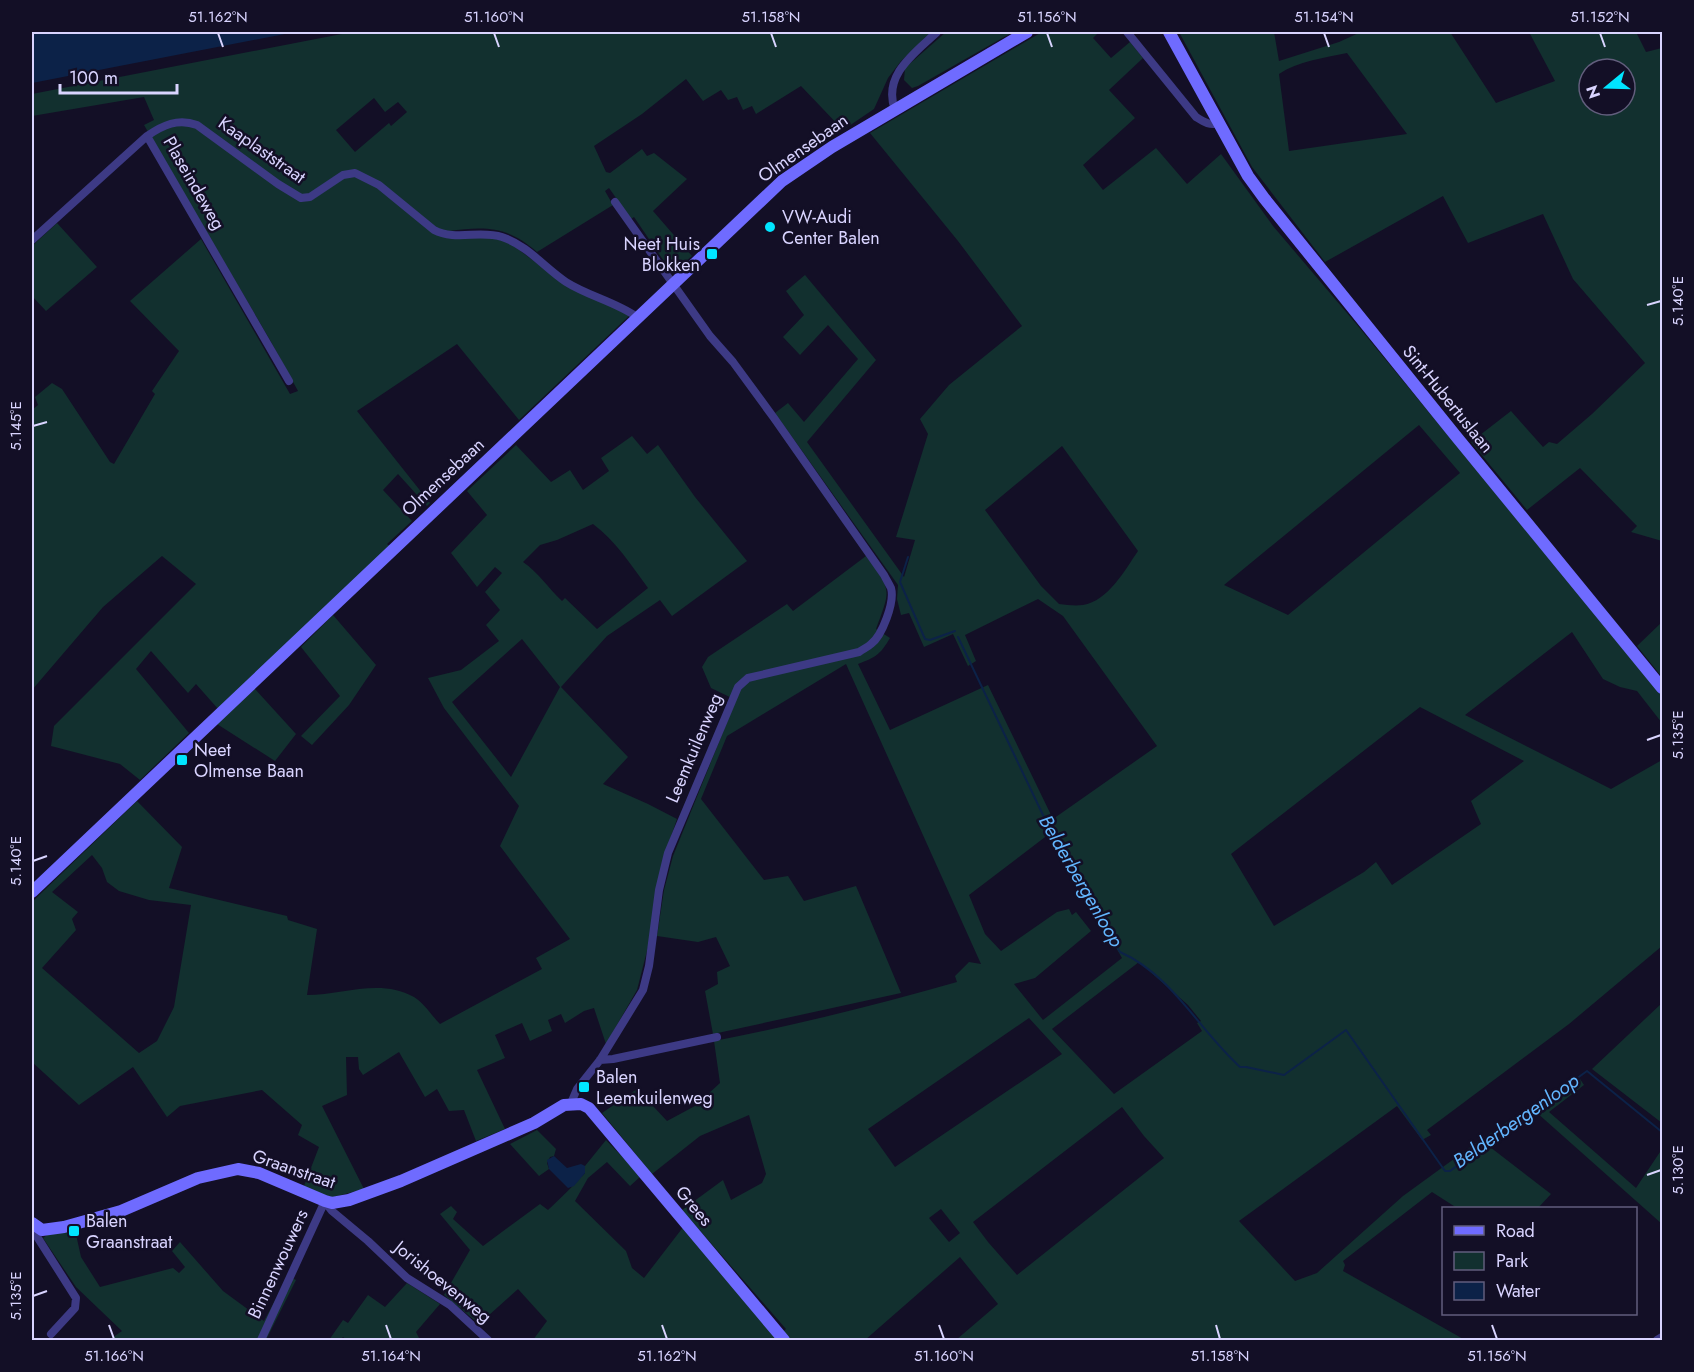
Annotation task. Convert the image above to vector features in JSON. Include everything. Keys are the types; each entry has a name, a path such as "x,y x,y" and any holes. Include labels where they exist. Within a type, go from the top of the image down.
{"street":[{"path":"895,110 892,89 896,75 901,66 937,32"},
{"name":"Olmensebaan","path":"32,892 782,181 832,147 1027,32"},
{"path":"1127,32 1196,117 1213,125 1219,123"},
{"name":"Sint-Hubertuslaan","path":"1169,32 1248,176 1284,225 1662,688"},
{"name":"Kaaplaststraat","path":"147,136 169,124 186,121 197,125 301,198 310,197 343,175 350,173 363,176 379,185 434,230 450,235 491,234 509,239 566,282 637,317"},
{"name":"Plaseindeweg","path":"32,240 147,136 289,381"},
{"name":"Leemkuilenweg","path":"571,1103 576,1089 600,1060 643,990 649,966 659,890 668,854 738,687 748,678 849,656 872,644 880,635 891,599 891,589 884,575 767,409 733,362 710,336 615,202"},
{"path":"600,1060 717,1037"},
{"name":"Graanstraat","path":"33,1225 42,1230 52,1230 92,1220 121,1211 198,1178 230,1170 246,1169 259,1173 332,1203 349,1200 401,1181 534,1123 571,1103"},
{"name":"Grees","path":"571,1103 589,1108 784,1341"},
{"name":"Binnenwouwers","path":"261,1341 325,1201"},
{"name":"Jorishoevenweg","path":"325,1201 332,1211 407,1278 450,1305 488,1341"},
{"path":"33,1225 36,1235 76,1298 75,1308 51,1334"},
{"path":"1657,1341 1662,1337"}],"green space":[{"path":"352,32 932,32 901,61 888,78 874,109 843,130 801,86 756,114 752,106 743,110 737,97 728,100 721,90 703,101 686,79 642,114 594,146 606,172 610,173 642,149 647,156 654,153 687,179 653,211 692,256 672,273 634,217 631,219 609,188 605,191 613,205 537,252 516,237 496,230 449,231 507,241 554,276 630,315 519,420 457,344 357,411 430,503 427,506 398,474 383,490 412,521 387,544 391,547 219,710 196,684 188,693 151,651 136,669 189,733 140,780 120,764 51,746 54,726 196,584 162,556 103,607 32,690 32,410 38,405 35,397 52,383 62,389 110,462 114,464 155,394 152,391 179,351 130,301 201,239 290,394 298,391 144,125 154,120 144,97 32,116 32,94","holes":["374,98 385,112 398,102 407,112 391,126 389,123 355,152 336,130"]},
{"path":"946,32 1013,32 912,88 904,80 905,68"},
{"path":"1042,32 1099,32 1093,38 1111,58 1130,42 1143,58 1109,90 1135,118 1083,165 1103,190 1156,148 1187,184 1221,154 1273,226 1662,696 1662,723 1637,691 1620,687 1603,679 1572,632 1465,715 1611,789 1662,760 1662,946 1569,1024 1427,1130 1431,1135 1422,1140 1397,1106 1239,1221 1295,1281 1317,1273 1403,1196 1480,1140 1548,1095 1556,1098 1580,1079 1584,1085 1549,1112 1636,1188 1662,1149 1662,1224 1536,1112 1490,1147 1551,1194 1539,1207 1455,1207 1432,1192 1343,1261 1345,1265 1343,1271 1465,1340 956,1340 998,1304 960,1257 865,1340 533,1340 547,1321 518,1289 479,1324 444,1295 470,1250 440,1214 451,1206 457,1212 453,1219 483,1246 540,1204 548,1210 585,1173 585,1166 606,1140 641,1176 630,1186 607,1162 588,1178 575,1201 626,1251 632,1268 644,1278 684,1226 777,1337 786,1329 682,1210 723,1180 731,1200 762,1183 766,1174 749,1115 700,1136 652,1174 602,1113 637,1089 667,1121 695,1106 720,1083 714,1041 836,1014 957,982 955,976 969,962 981,964 846,664 727,736 701,799 764,880 788,876 804,901 856,886 901,993 713,1034 705,991 718,984 717,972 730,966 716,937 698,942 657,936 664,890 673,856 736,700 711,688 702,667 708,657 787,604 793,611 866,556 881,576 886,590 876,629 890,638 877,655 858,664 890,730 988,685 1053,819 1157,746 1063,616 1038,599 965,635 976,661 968,666 953,634 924,647 909,613 901,615 897,599 898,585 775,413 788,403 804,422 858,359 828,325 800,355 783,337 804,315 786,291 805,275 876,360 807,442 904,577 915,540 896,537 928,434 920,419 949,385 1022,326 958,241 870,133","holes":["1419,425 1460,473 1288,615 1224,585","1062,446 1138,551 1115,584 1100,598 1080,605 1059,604 1041,586 985,510","1420,707 1524,761 1471,801 1481,824 1392,885 1376,862 1364,872 1274,926 1231,854","1053,831 1103,917 1100,920 1122,958 1043,1020 1014,984 1035,978 1091,931 1076,912 1072,915 1069,909 1057,912 1001,951 985,934 969,895","1139,962 1188,1005 1201,1021 1197,1023 1202,1031 1114,1094 1052,1029","1029,1018 1062,1054 895,1167 868,1129","1122,1107 1164,1158 1017,1275 973,1222","941,1209 960,1233 949,1242 929,1218"]},
{"path":"1179,32 1274,32 1279,61 1339,42 1361,32 1450,32 1496,103 1555,81 1529,32 1636,32 1646,52 1662,48 1662,541 1631,532 1637,526 1580,468 1527,510 1471,442 1511,411 1543,447 1549,442 1557,444 1645,363 1573,279 1543,214 1468,243 1443,196 1325,262 1252,167","holes":["1347,53 1407,134 1289,151 1279,74 1303,63"]},
{"path":"57,223 97,267 46,311 32,296 32,246"},
{"path":"632,436 647,454 658,445 695,497 747,561 672,616 660,600 607,636 561,687 628,757 603,784 677,819 663,860 649,943 637,990 606,1044 594,1008 584,1011 565,1023 561,1014 548,1020 552,1031 530,1041 522,1023 495,1035 505,1058 477,1070 505,1129 476,1141 464,1110 449,1111 437,1089 425,1097 399,1052 363,1075 359,1069 358,1057 346,1057 347,1095 322,1106 364,1189 330,1198 304,1186 319,1147 298,1135 302,1125 262,1090 180,1106 167,1117 133,1067 79,1105 32,1062 32,902 137,801 182,847 169,888 287,916 288,920 317,929 307,995 375,988 401,991 418,1000 440,1024 542,969 536,958 570,939 500,846 519,806 444,708 428,678 461,670 499,641 486,625 500,610 485,592 502,573 495,567 477,587 451,553 487,515 467,491 516,445 551,482 570,470 583,490 609,471 601,458","holes":["593,524 616,546 648,588 597,629 565,598 562,601 523,562 540,545","522,639 560,687 511,777 452,702","92,855 102,868 107,882 119,891 149,900 191,905 174,1007 157,1041 139,1053 42,968 76,930 72,919 78,912 52,892"]},
{"path":"333,615 376,665 349,705 312,745 301,736 340,696 301,647"},
{"path":"1662,622 1662,677 1637,646"},
{"path":"255,689 296,734 275,761 217,724"},
{"path":"1662,1003 1662,1123 1592,1069"},
{"path":"537,1130 556,1149 554,1156 550,1157 547,1163 549,1169 539,1176 510,1144"},
{"path":"75,1230 81,1257 100,1287 173,1268 179,1273 185,1267 172,1251 180,1242 223,1291 264,1321 288,1276 296,1280 266,1340 109,1340 122,1331 76,1287 43,1238 47,1235"},
{"path":"407,1283 440,1304 416,1332 420,1340 347,1340 343,1337 340,1340 329,1340 343,1320 348,1323 368,1295 385,1307"}],"water":[{"path":"32,32 295,32 32,83"},
{"path":"554,1156 567,1168 581,1164 585,1166 585,1173 574,1186 568,1188 549,1169 547,1160"}],"waterway":[{"name":"Belderbergenloop","path":"908,557 900,582 925,639 930,640 955,631"},
{"name":"Belderbergenloop","path":"958,637 1053,836 1120,952 1155,974 1240,1067 1284,1075 1346,1030 1445,1171 1450,1171 1587,1071 1662,1132"}],"place":[{"name":"VW-Audi Center Balen","path":"770,227"},
{"name":"Neet Huis Blokken","path":"712,254"},
{"name":"Neet Olmense Baan","path":"182,760"},
{"name":"Balen Leemkuilenweg","path":"584,1087"},
{"name":"Balen Graanstraat","path":"74,1231"}]}
